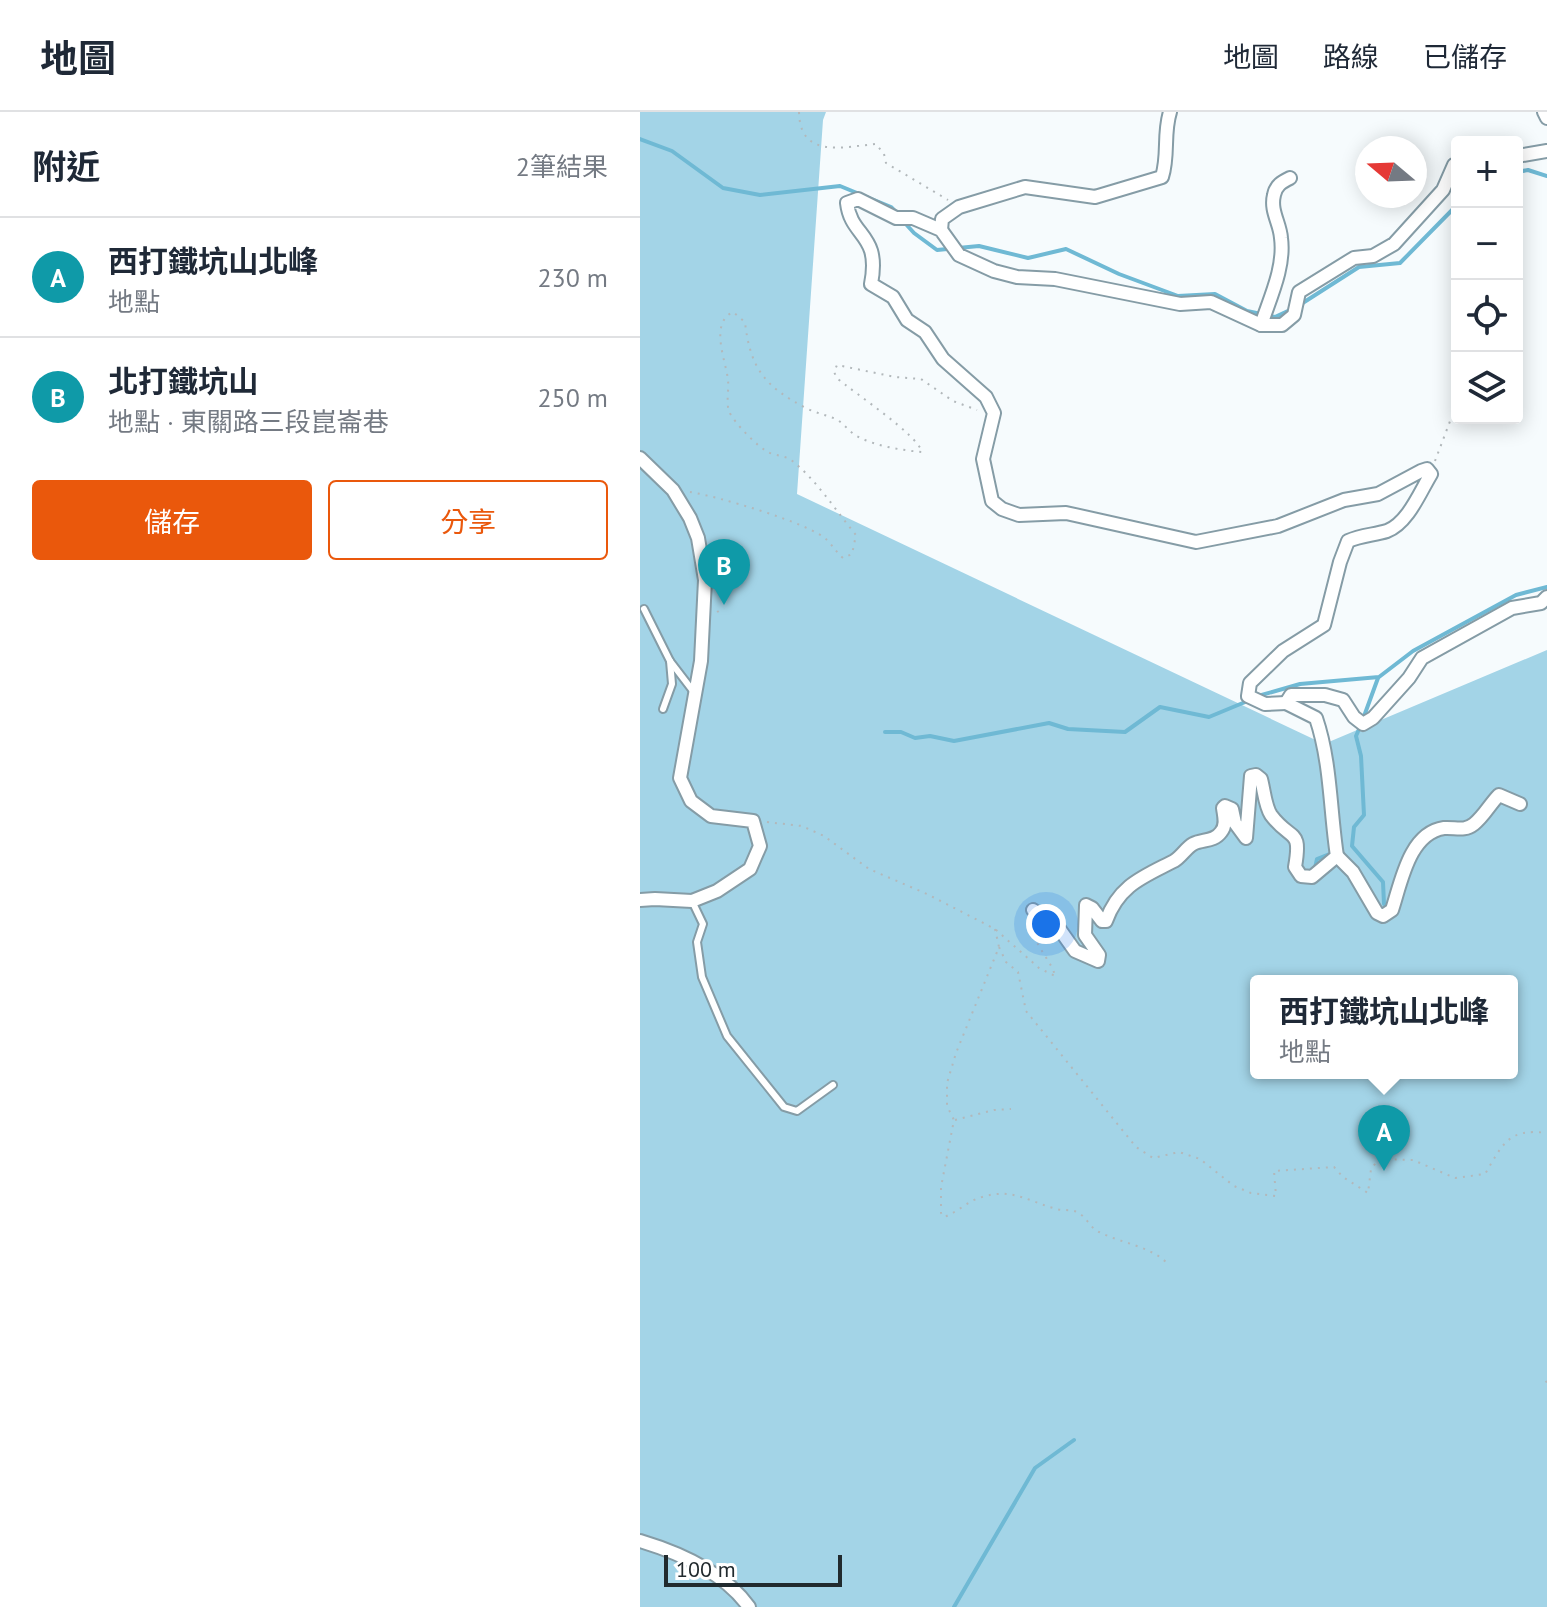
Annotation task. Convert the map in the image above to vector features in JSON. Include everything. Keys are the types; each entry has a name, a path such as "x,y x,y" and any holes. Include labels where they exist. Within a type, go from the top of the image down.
{"street":[{"path":"941,230 942,219 959,207 1025,187 1095,197 1162,177 1167,162 1165,126 1170,112"},
{"path":"1544,112 1547,118"},
{"path":"1523,155 1547,151"},
{"path":"1451,172 1443,190 1394,244 1373,256 1354,258 1299,292 1294,315 1282,325 1261,325 1211,302 1180,304 1085,284 994,271 959,255 941,230 913,218 896,218 858,199 847,203 848,213 872,248 875,266 871,284 893,297 907,320 925,332 943,359 986,397 994,413 983,459 992,501 1002,509 1019,515 1066,513 1196,542 1278,526 1344,500 1378,494 1427,469 1431,474 1401,522 1387,531 1363,534 1348,541 1324,625 1283,651 1250,683 1248,696 1265,704 1286,703 1316,718 1321,732 1337,856 1353,872 1377,913 1383,916 1392,910 1413,850 1423,839 1442,828 1462,830 1474,824 1499,795 1520,804"},
{"path":"1261,325 1277,279 1282,239 1272,207 1274,191 1281,182 1290,178"},
{"path":"640,458 673,490 698,538 705,580 701,661 680,778 691,801 711,816 753,821 760,846 750,869 717,891 692,901 640,900"},
{"path":"1286,703 1291,695 1325,695 1343,700 1354,717 1363,724 1373,718 1409,678 1422,658 1512,608 1541,603 1547,597"},
{"path":"1033,910 1058,927 1075,951 1098,961 1099,955 1085,935 1086,905 1102,921 1106,921 1113,903 1138,879 1175,860 1192,844 1220,834 1225,806 1232,809 1235,823 1246,838 1251,776 1256,775 1261,779 1269,813 1297,838 1299,846 1295,867 1301,876 1312,877 1337,856"},
{"path":"640,1541 678,1553 725,1583 749,1607"}],"lane":[{"path":"644,609 670,661 695,694"},
{"path":"663,709 672,684 670,661"},
{"path":"692,901 703,924 697,942 702,977 727,1036 784,1107 797,1111 833,1085"}],"path":[{"path":"799,112 799,129 809,142 830,148 876,144 884,154 886,163 959,207"},
{"path":"673,490 699,493 779,516 826,539 843,558 852,554 856,535 809,478 789,458 768,452 742,429 729,411 721,323 726,315 733,312 745,322 754,365 767,381 806,408 838,420 856,435 877,444 922,452 919,442 837,378 834,372 837,365 921,379 953,401 978,411 994,413"},
{"path":"1431,474 1451,423"},
{"path":"753,821 802,826 824,836 869,869 995,929 1039,968 1055,976 1028,928 1033,910"},
{"path":"995,929 1006,962 1018,972 1026,1011 1136,1147 1153,1158 1179,1152 1200,1159 1234,1186 1251,1193 1276,1196 1274,1171 1334,1167 1343,1177 1368,1193 1371,1169 1379,1159 1413,1160 1455,1178 1485,1174 1505,1142 1527,1131 1547,1133"},
{"path":"999,947 947,1083 947,1106 954,1120 941,1187 941,1213 944,1217 979,1197 1020,1195 1055,1209 1076,1212 1095,1231 1156,1253 1166,1262"},
{"path":"954,1120 1011,1109"}],"shaded area":[{"path":"640,112 826,112 797,494 1324,744 1547,650 1547,1607 640,1607"}],"waterway":[{"path":"640,139 672,151 723,188 760,195 840,186 891,207 896,212"},
{"path":"1523,171 1547,176"},
{"path":"1298,306 1359,267 1400,263 1454,208"},
{"path":"904,222 937,250 979,246 1028,258 1066,249 1119,274 1178,296 1215,294 1247,311 1275,317 1290,310"},
{"path":"1258,696 1300,684 1379,677 1413,651 1516,595 1547,587"},
{"path":"1363,719 1378,678"},
{"path":"885,732 954,741 1049,723 1068,729 1125,732 1160,707 1209,717 1250,700"},
{"path":"1360,727 1356,736 1361,756 1364,815 1354,827 1352,846 1383,882 1384,904"},
{"path":"1315,868 1317,859 1332,853"},
{"path":"954,1607 1035,1468 1074,1440"}],"place":[{"name":"北打鐵坑山","path":"724,605"},
{"name":"西打鐵坑山北峰","path":"1384,1171"}]}
